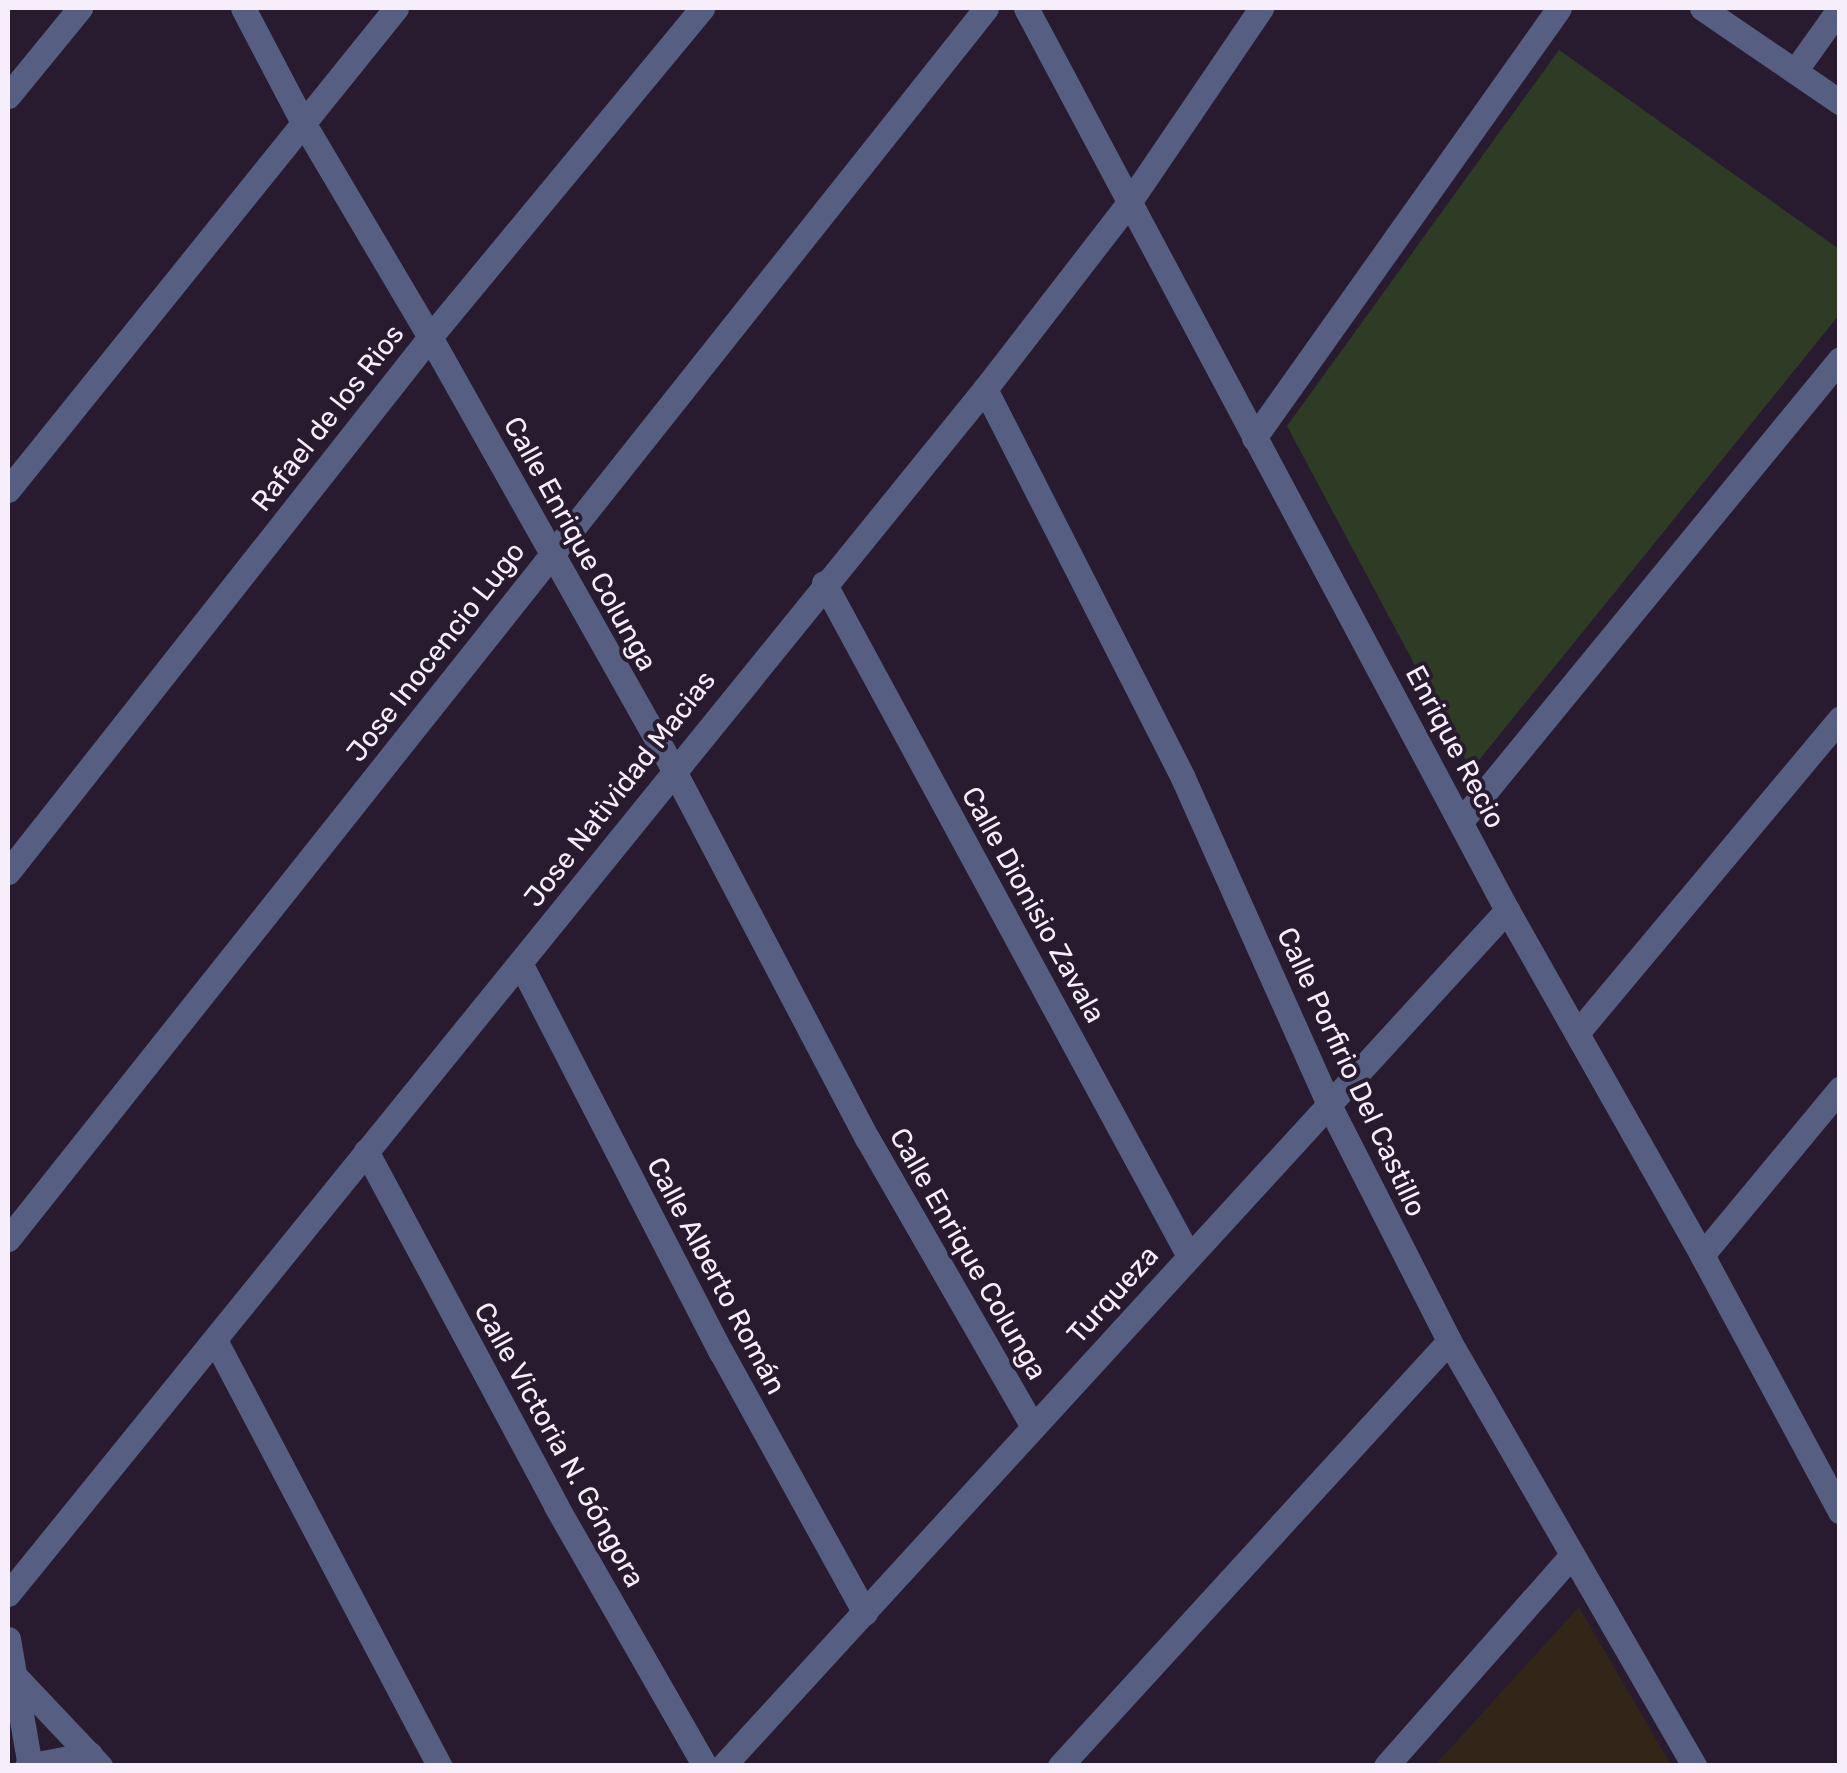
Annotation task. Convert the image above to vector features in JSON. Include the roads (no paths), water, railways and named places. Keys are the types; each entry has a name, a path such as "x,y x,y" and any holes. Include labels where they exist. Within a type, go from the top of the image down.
{"street":[{"path":"8,96 80,8"},
{"name":"Calle Enrique Colunga","path":"243,8 304,124 430,337 673,769 868,1138 1033,1427"},
{"path":"8,490 396,8"},
{"name":"Rafael de los Rios","path":"8,872 430,337 702,8"},
{"name":"Jose Inocencio Lugo","path":"8,1240 986,8"},
{"name":"Enrique Recio","path":"1026,8 1462,820 1506,910 1836,1494"},
{"name":"Jose Natividad Macias","path":"8,1594 216,1342 673,769 985,389 1128,204 1260,8"},
{"path":"1254,438 1559,8"},
{"path":"1702,8 1840,102"},
{"path":"1795,71 1840,8"},
{"path":"1462,820 1840,359"},
{"name":"Calle Porfirio Del Castillo","path":"985,389 1183,778 1330,1106 1448,1341 1694,1766"},
{"name":"Calle Dionisio Zavala","path":"824,583 1189,1256"},
{"path":"1577,1033 1840,718"},
{"name":"Turqueza","path":"723,1766 1506,910"},
{"name":"Calle Alberto Román","path":"520,964 720,1352 865,1613"},
{"path":"1702,1255 1840,1089"},
{"name":"Calle Victoria N. Góngora","path":"366,1151 556,1506 705,1766"},
{"path":"1060,1766 1448,1341"},
{"path":"216,1342 440,1766"},
{"path":"1386,1766 1572,1555"},
{"path":"8,1639 29,1765 95,1760"},
{"path":"15,1676 95,1760"}]}
